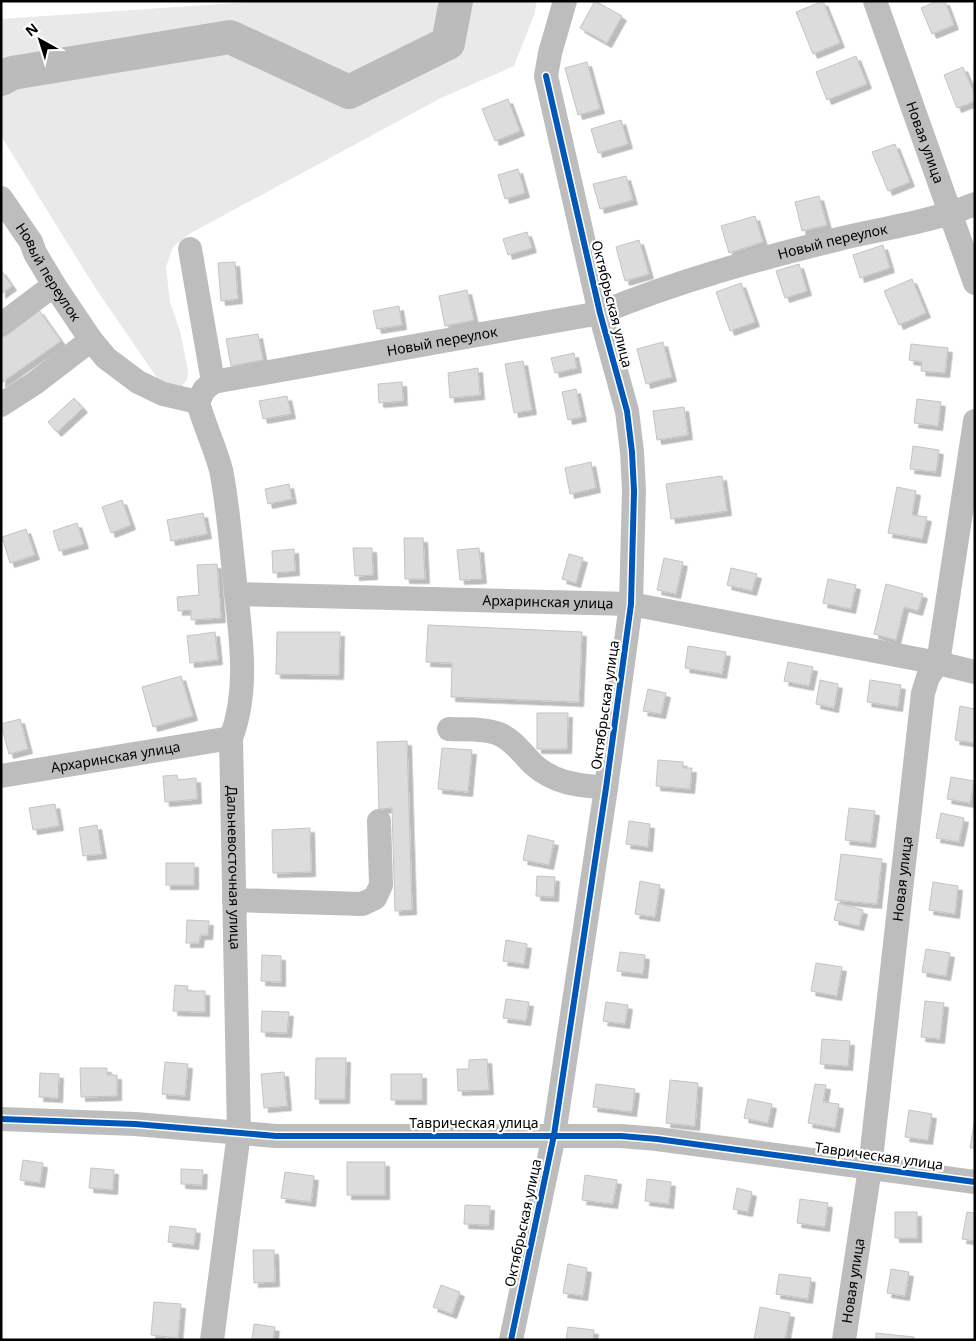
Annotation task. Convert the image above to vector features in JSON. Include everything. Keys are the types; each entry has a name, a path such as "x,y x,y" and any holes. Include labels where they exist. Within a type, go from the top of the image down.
{"street":[{"name":"Октябрьская улица","path":"511,1340 554,1135 606,788 631,604 634,491 627,411 600,313 546,76 552,46 565,1"},
{"name":"Новая улица","path":"875,1 975,283"},
{"name":"Новый переулок","path":"1,198 30,242 38,260 54,285 91,340 106,358 138,382 163,394 198,402"},
{"name":"Новый переулок","path":"213,382 600,313 654,292 780,254 952,214 975,204"},
{"path":"190,249 213,382 204,390 198,402"},
{"path":"1,325 54,285"},
{"path":"1,405 35,384 91,340"},
{"name":"Дальневосточная улица","path":"198,402 213,442 226,496 241,644 242,690 238,722 231,738 239,1133 212,1340"},
{"name":"Новая улица","path":"844,1340 870,1168 923,693 928,677 938,663 975,421"},
{"name":"Архаринская улица","path":"236,594 631,604 938,663 975,672"},
{"path":"449,729 483,730 499,734 512,741 534,764 550,777 569,784 606,788"},
{"name":"Архаринская улица","path":"1,776 231,738"},
{"path":"234,900 362,904 375,898 381,885 379,821"},
{"name":"Таврическая улица","path":"1,1120 135,1124 276,1136 612,1135 657,1139 975,1182"}],"shaded area":[{"path":"263,1 537,1 534,15 514,66 441,98 189,234 173,247 166,267 170,302 180,331 188,370 187,380 181,387 162,385 96,289 1,136 1,19"}],"building":[{"path":"595,1 622,16 607,43 580,28"},
{"path":"823,1 840,43 813,54 796,12"},
{"path":"937,1 945,1 954,25 932,34 921,8"},
{"path":"856,56 867,84 827,100 816,72"},
{"path":"587,62 600,109 578,115 565,68"},
{"path":"963,67 975,95 975,101 957,108 944,75"},
{"path":"508,99 520,131 495,141 482,109"},
{"path":"621,120 628,144 598,153 591,129"},
{"path":"895,144 910,182 888,191 872,152"},
{"path":"518,169 525,193 505,199 498,175"},
{"path":"626,176 633,200 600,209 593,184"},
{"path":"819,196 827,225 802,231 795,202"},
{"path":"755,216 763,242 729,253 721,226"},
{"path":"527,232 532,248 508,255 503,239"},
{"path":"639,240 649,274 625,281 616,247"},
{"path":"883,245 890,268 860,278 853,255"},
{"path":"235,262 238,299 221,301 218,263"},
{"path":"799,264 807,291 785,298 776,271"},
{"path":"1,270 12,286 1,294"},
{"path":"912,279 926,313 899,325 884,291"},
{"path":"741,283 755,322 730,331 716,292"},
{"path":"467,290 474,320 445,326 439,296"},
{"path":"399,306 402,325 377,329 373,311"},
{"path":"39,310 61,341 1,383 1,336"},
{"path":"258,334 263,360 231,366 226,339"},
{"path":"663,342 672,377 646,384 637,349"},
{"path":"911,344 948,348 945,373 921,371 922,362 909,360"},
{"path":"574,353 577,368 555,373 551,358"},
{"path":"523,361 532,410 514,413 505,364"},
{"path":"478,368 480,395 450,398 448,373"},
{"path":"402,382 403,401 379,403 378,384"},
{"path":"576,389 582,417 568,420 562,392"},
{"path":"287,396 291,414 263,419 259,401"},
{"path":"74,398 83,408 57,432 48,422"},
{"path":"917,399 941,402 938,426 914,423"},
{"path":"684,407 688,435 657,440 653,411"},
{"path":"913,446 939,450 936,472 910,469"},
{"path":"591,462 596,488 570,494 565,468"},
{"path":"722,476 727,511 671,519 666,484"},
{"path":"289,484 292,499 268,504 265,489"},
{"path":"897,487 916,491 912,515 927,517 922,539 888,533"},
{"path":"122,500 131,525 111,533 102,507"},
{"path":"203,513 207,534 171,541 167,520"},
{"path":"77,523 84,544 59,551 53,531"},
{"path":"26,529 35,555 10,563 2,537"},
{"path":"404,538 423,538 425,579 405,579"},
{"path":"353,548 372,548 373,575 355,576"},
{"path":"479,548 482,579 460,580 457,550"},
{"path":"294,549 295,571 273,573 272,551"},
{"path":"569,554 583,558 576,583 562,579"},
{"path":"664,558 683,562 676,594 657,590"},
{"path":"217,564 221,618 191,620 191,610 178,611 177,597 199,595 197,565"},
{"path":"731,568 757,574 752,591 727,585"},
{"path":"828,579 856,585 851,609 823,603"},
{"path":"886,584 923,594 918,611 904,607 896,640 874,634"},
{"path":"428,625 582,632 579,702 451,697 452,663 426,662"},
{"path":"215,632 218,660 190,663 187,636"},
{"path":"277,632 340,632 339,675 276,674"},
{"path":"688,646 726,652 722,674 685,668"},
{"path":"788,662 813,667 809,686 784,681"},
{"path":"181,676 193,716 153,727 142,687"},
{"path":"820,680 838,684 834,708 816,704"},
{"path":"870,680 901,685 898,707 867,702"},
{"path":"648,689 666,693 661,714 643,711"},
{"path":"960,706 975,709 975,743 955,740"},
{"path":"537,713 568,713 567,749 537,749"},
{"path":"20,719 28,749 9,754 1,724"},
{"path":"407,741 412,910 395,911 392,808 379,809 377,742"},
{"path":"442,748 472,750 468,792 438,789"},
{"path":"658,760 683,762 683,768 692,768 690,789 656,786"},
{"path":"177,775 178,780 196,778 197,799 165,802 163,776"},
{"path":"951,777 974,781 970,803 947,799"},
{"path":"55,804 59,826 33,830 29,808"},
{"path":"849,808 875,811 871,843 845,840"},
{"path":"941,813 964,818 959,842 936,838"},
{"path":"629,821 650,824 648,847 626,844"},
{"path":"97,825 102,854 83,856 79,828"},
{"path":"310,828 311,872 273,873 272,830"},
{"path":"528,835 554,841 549,865 523,860"},
{"path":"841,854 882,859 877,904 835,900"},
{"path":"166,863 194,863 194,885 166,885"},
{"path":"537,876 555,877 554,897 536,896"},
{"path":"640,881 660,885 655,917 635,914"},
{"path":"933,882 958,886 955,914 929,910"},
{"path":"838,903 863,910 859,926 834,920"},
{"path":"187,920 209,921 208,935 200,935 199,943 186,943"},
{"path":"506,940 527,944 524,964 503,961"},
{"path":"926,949 950,953 946,976 922,972"},
{"path":"620,952 645,955 643,974 617,971"},
{"path":"262,955 281,956 281,982 261,981"},
{"path":"816,963 842,967 837,996 811,991"},
{"path":"175,985 188,986 187,991 205,991 205,1012 173,1011"},
{"path":"506,999 529,1002 526,1021 503,1018"},
{"path":"925,1001 944,1003 940,1039 921,1037"},
{"path":"606,1002 628,1005 625,1024 603,1021"},
{"path":"262,1011 289,1012 287,1033 261,1032"},
{"path":"822,1039 850,1041 848,1066 820,1064"},
{"path":"316,1058 346,1058 345,1099 315,1099"},
{"path":"487,1059 489,1090 458,1091 457,1069 469,1069 469,1060"},
{"path":"165,1062 188,1064 185,1096 162,1094"},
{"path":"80,1068 107,1068 107,1075 117,1075 117,1096 81,1097"},
{"path":"284,1072 287,1106 264,1108 261,1074"},
{"path":"40,1073 59,1074 58,1098 39,1097"},
{"path":"391,1074 422,1074 422,1100 391,1100"},
{"path":"670,1080 698,1083 695,1126 666,1123"},
{"path":"596,1084 635,1089 632,1112 593,1107"},
{"path":"815,1084 826,1085 823,1102 839,1104 835,1128 808,1123"},
{"path":"748,1099 772,1104 768,1123 744,1118"},
{"path":"909,1110 932,1114 928,1140 905,1137"},
{"path":"975,1118 975,1148 970,1148"},
{"path":"23,1160 43,1163 40,1183 20,1180"},
{"path":"347,1162 385,1162 385,1195 347,1195"},
{"path":"91,1168 114,1170 113,1190 89,1188"},
{"path":"181,1169 203,1170 202,1185 181,1184"},
{"path":"285,1172 314,1176 311,1202 281,1198"},
{"path":"585,1175 617,1180 613,1204 582,1200"},
{"path":"647,1179 671,1182 669,1204 645,1201"},
{"path":"737,1188 752,1192 748,1212 733,1209"},
{"path":"800,1199 828,1203 825,1227 797,1223"},
{"path":"465,1205 490,1206 489,1225 464,1224"},
{"path":"895,1212 917,1212 917,1238 895,1238"},
{"path":"967,1212 975,1213 975,1241 962,1239"},
{"path":"170,1226 196,1229 194,1245 168,1242"},
{"path":"253,1250 274,1250 275,1282 254,1283"},
{"path":"568,1264 587,1268 583,1296 563,1293"},
{"path":"891,1269 909,1272 905,1296 887,1293"},
{"path":"779,1274 811,1278 808,1299 776,1294"},
{"path":"441,1285 460,1292 452,1314 433,1307"},
{"path":"154,1302 181,1304 178,1338 151,1335"},
{"path":"760,1307 790,1313 785,1340 754,1340"},
{"path":"254,1324 275,1327 273,1340 252,1340"},
{"path":"568,1327 594,1330 593,1340 566,1340"},
{"path":"876,1333 914,1337 914,1340 876,1340"}],"waterway":[{"path":"1,79 12,73 230,37 349,92 448,43 456,1"}],"cycle path":[{"path":"511,1340 554,1135 606,788 631,604 634,491 627,411 600,313 546,76"},
{"path":"1,1119 135,1124 276,1136 621,1136 657,1139 975,1182"}]}
